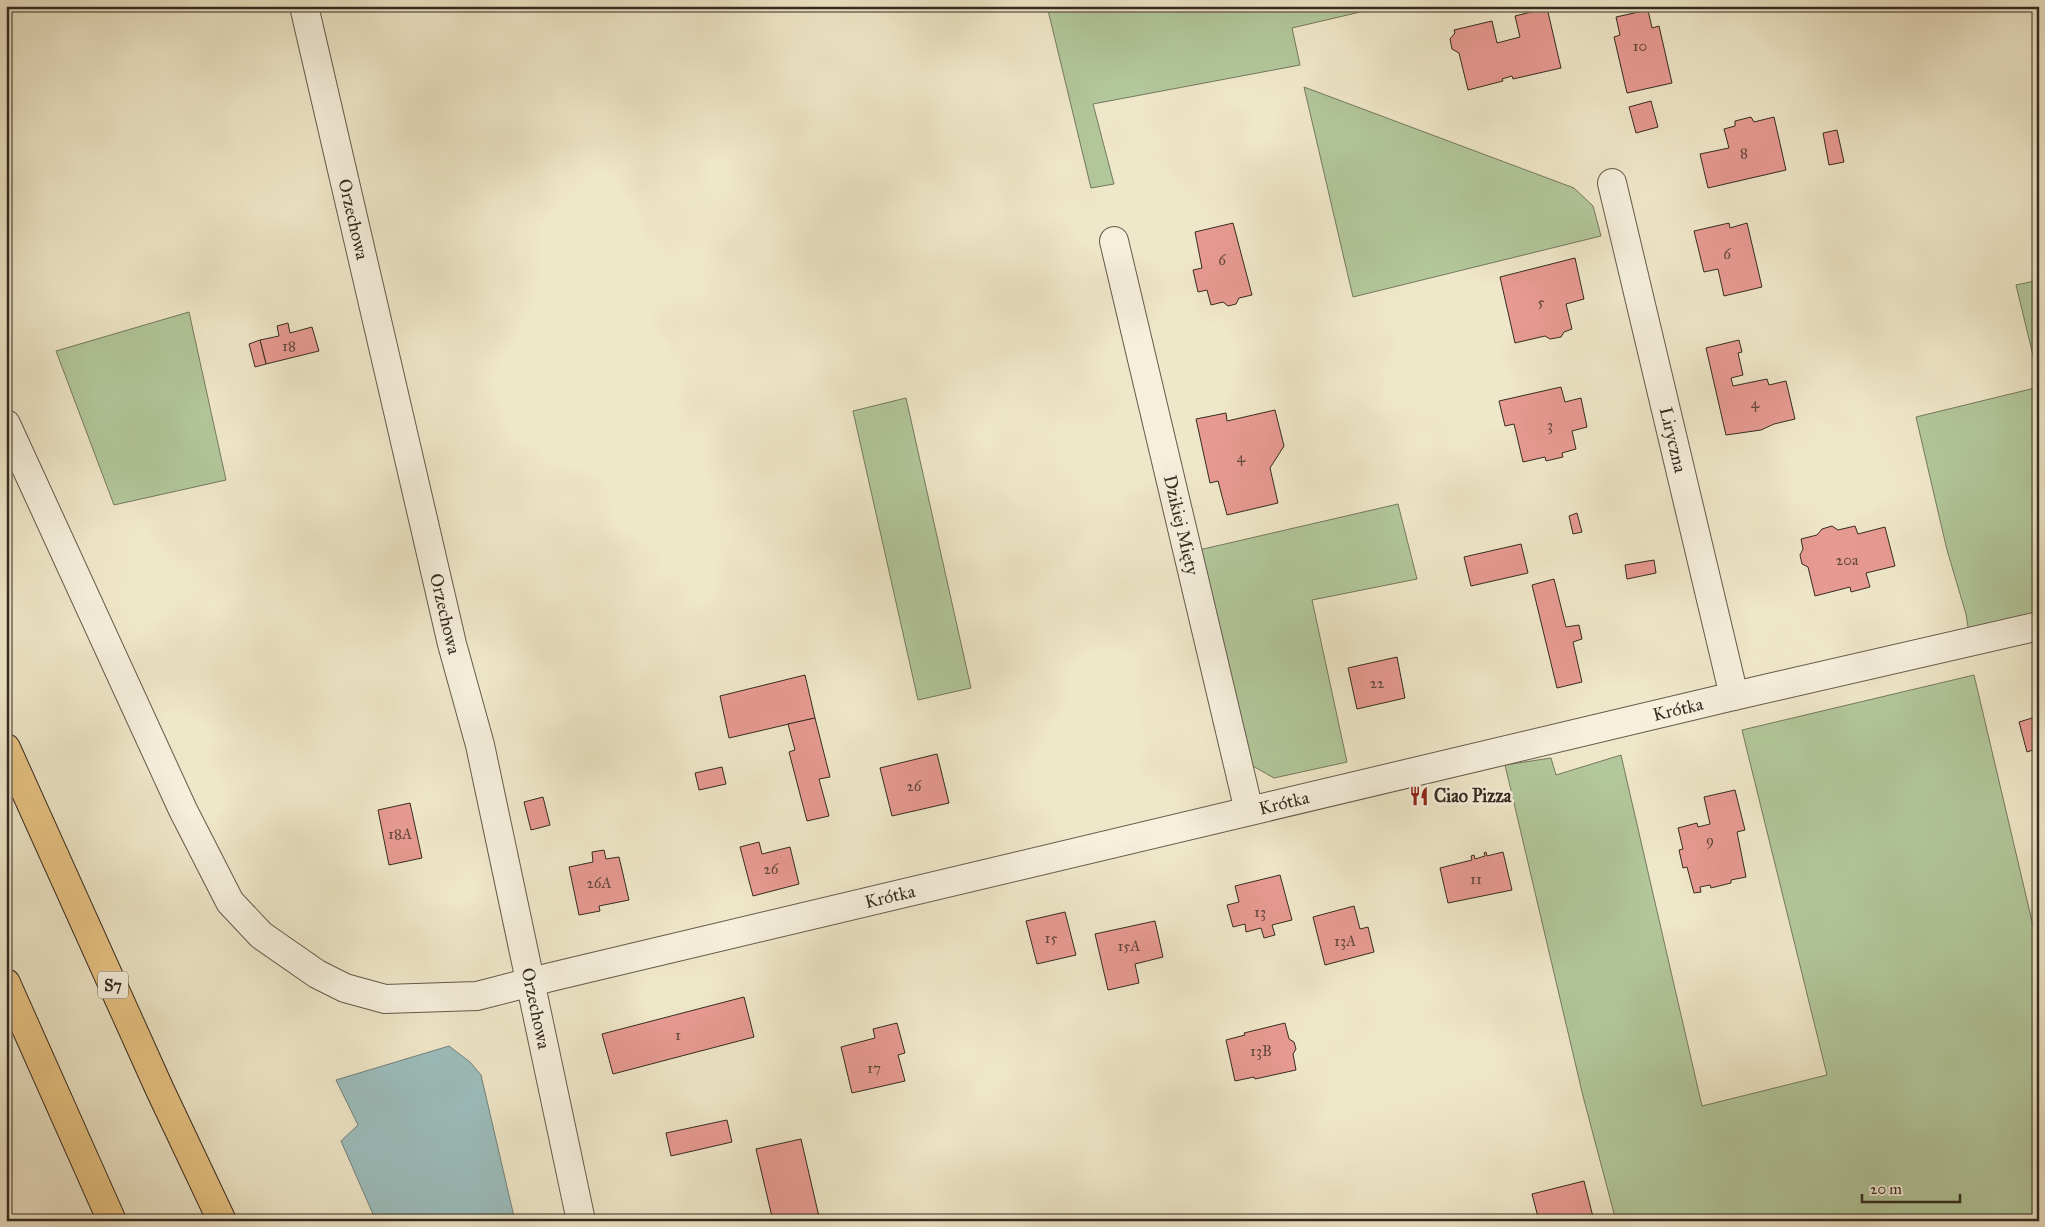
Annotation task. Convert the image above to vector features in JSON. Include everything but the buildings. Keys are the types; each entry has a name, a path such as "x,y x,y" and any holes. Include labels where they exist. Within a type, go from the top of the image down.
{"highway":[{"name":"S7","path":"6,748 160,1090 222,1221"},
{"path":"6,983 112,1221"}],"street":[{"name":"Orzechowa","path":"304,6 452,644 480,745 581,1221"},
{"name":"Liryczna","path":"1612,184 1734,696"},
{"name":"Dzikiej Mięty","path":"1114,241 1249,811"},
{"name":"Krótka","path":"6,424 183,810 230,902 261,935 317,974 345,988 385,999 477,996 1734,696 2039,626"}],"green space":[{"path":"1047,6 1386,6 1292,28 1300,65 1093,104 1114,184 1091,188"},
{"path":"1304,87 1574,188 1593,206 1601,236 1353,297"},
{"path":"2039,280 2039,380 2016,285"},
{"path":"189,312 226,480 114,505 56,351"},
{"path":"2039,387 2039,615 1969,633 1966,614 1947,550 1916,417"},
{"path":"906,398 971,688 918,700 853,411"},
{"path":"1398,504 1417,579 1312,600 1347,762 1274,778 1251,765 1199,550"},
{"path":"1974,675 2039,951 2039,1221 1616,1221 1583,1096 1505,765 1551,758 1556,775 1621,755 1702,1106 1827,1075 1742,730"}],"water":[{"path":"449,1046 470,1062 481,1075 515,1221 376,1221 341,1141 358,1125 336,1080"}],"place":[{"name":"Ciao Pizza","path":"1419,796"}]}
